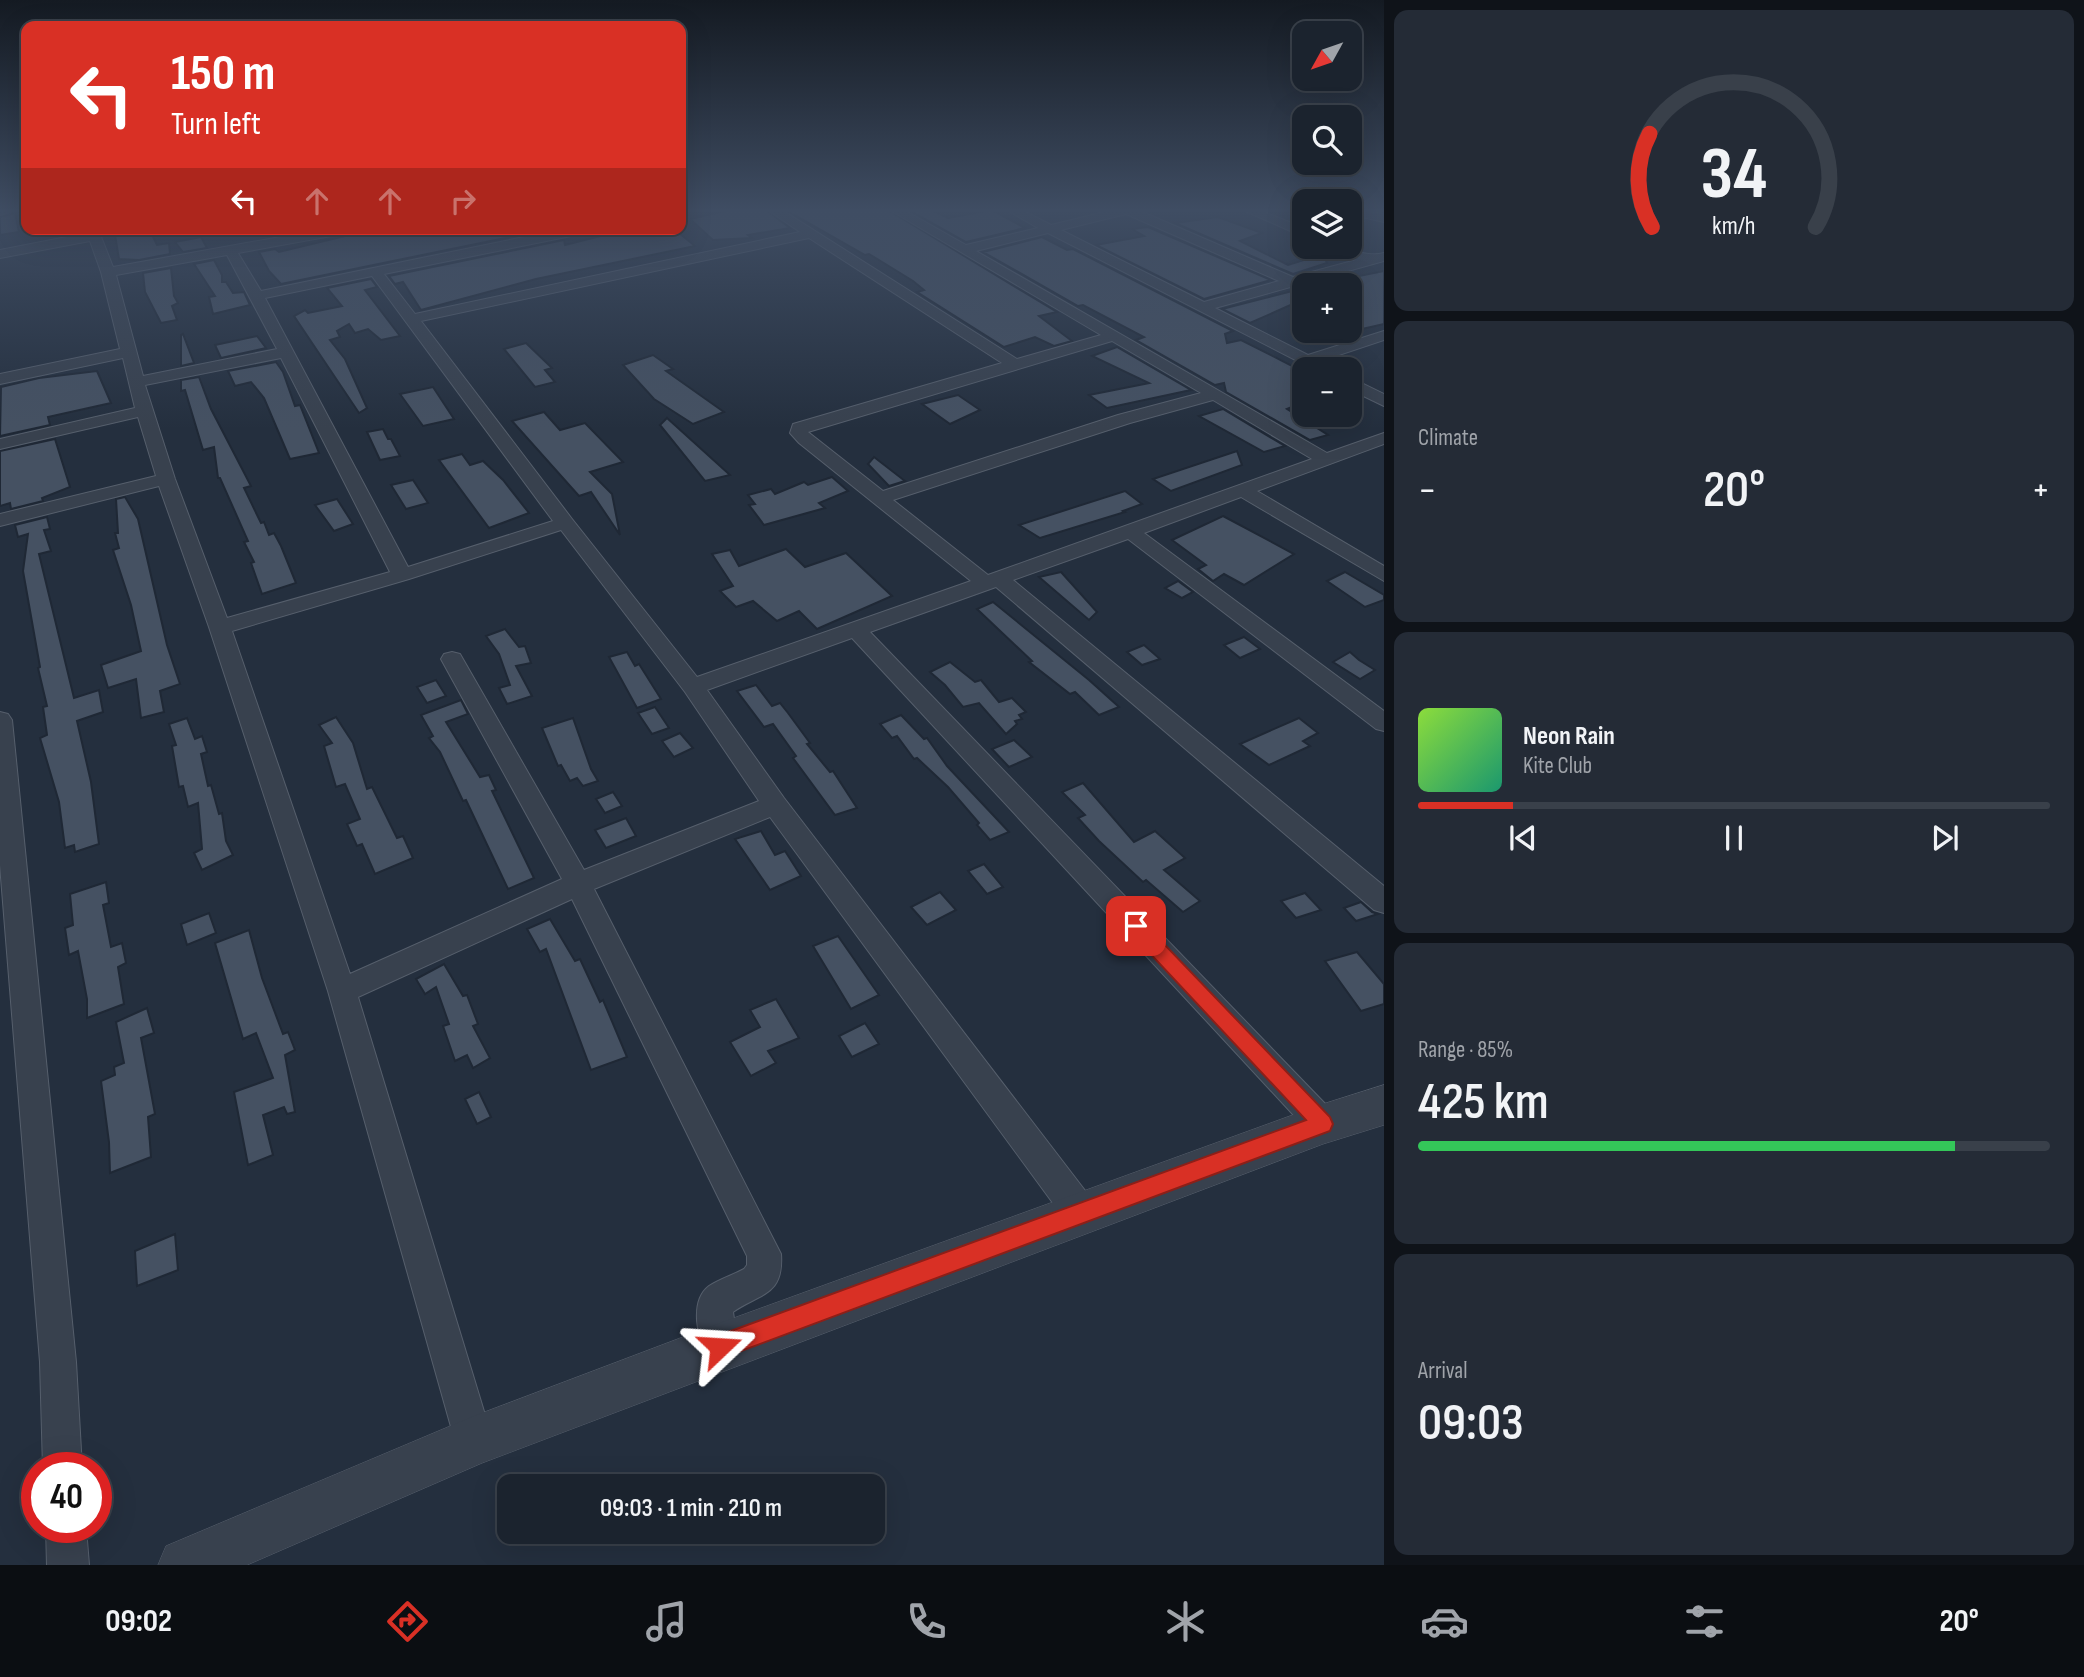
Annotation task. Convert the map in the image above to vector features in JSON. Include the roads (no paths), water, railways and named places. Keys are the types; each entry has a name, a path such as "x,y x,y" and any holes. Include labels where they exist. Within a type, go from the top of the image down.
{"street":[{"path":"111,283 144,411 166,479 220,627 342,991 474,1441"},
{"path":"250,283 402,575"},
{"path":"257,296 321,283"},
{"path":"384,283 693,687 775,805 1081,1213"},
{"path":"411,319 580,283"},
{"path":"887,283 1015,364"},
{"path":"1024,283 1325,459"},
{"path":"1159,283 1301,357"},
{"path":"1205,306 1288,283"},
{"path":"1316,357 1384,335"},
{"path":"1113,336 799,428 799,433 880,498 992,581 1384,902"},
{"path":"0,379 129,352"},
{"path":"138,382 287,352"},
{"path":"1362,389 1384,401"},
{"path":"880,498 1124,419 1215,394"},
{"path":"0,443 144,411"},
{"path":"693,687 1130,532 1240,489 1384,438"},
{"path":"0,520 166,479"},
{"path":"1240,489 1384,574"},
{"path":"220,627 402,575 565,523"},
{"path":"1130,532 1384,723"},
{"path":"855,629 1323,1124"},
{"path":"452,659 578,884 764,1254 766,1267 760,1279 730,1293 716,1304 720,1347"},
{"path":"0,720 58,1362 62,1452"},
{"path":"342,991 578,884 775,805"},
{"path":"185,1565 474,1441 1081,1213 1323,1124 1384,1105"},
{"path":"67,1543 68,1565"}]}
